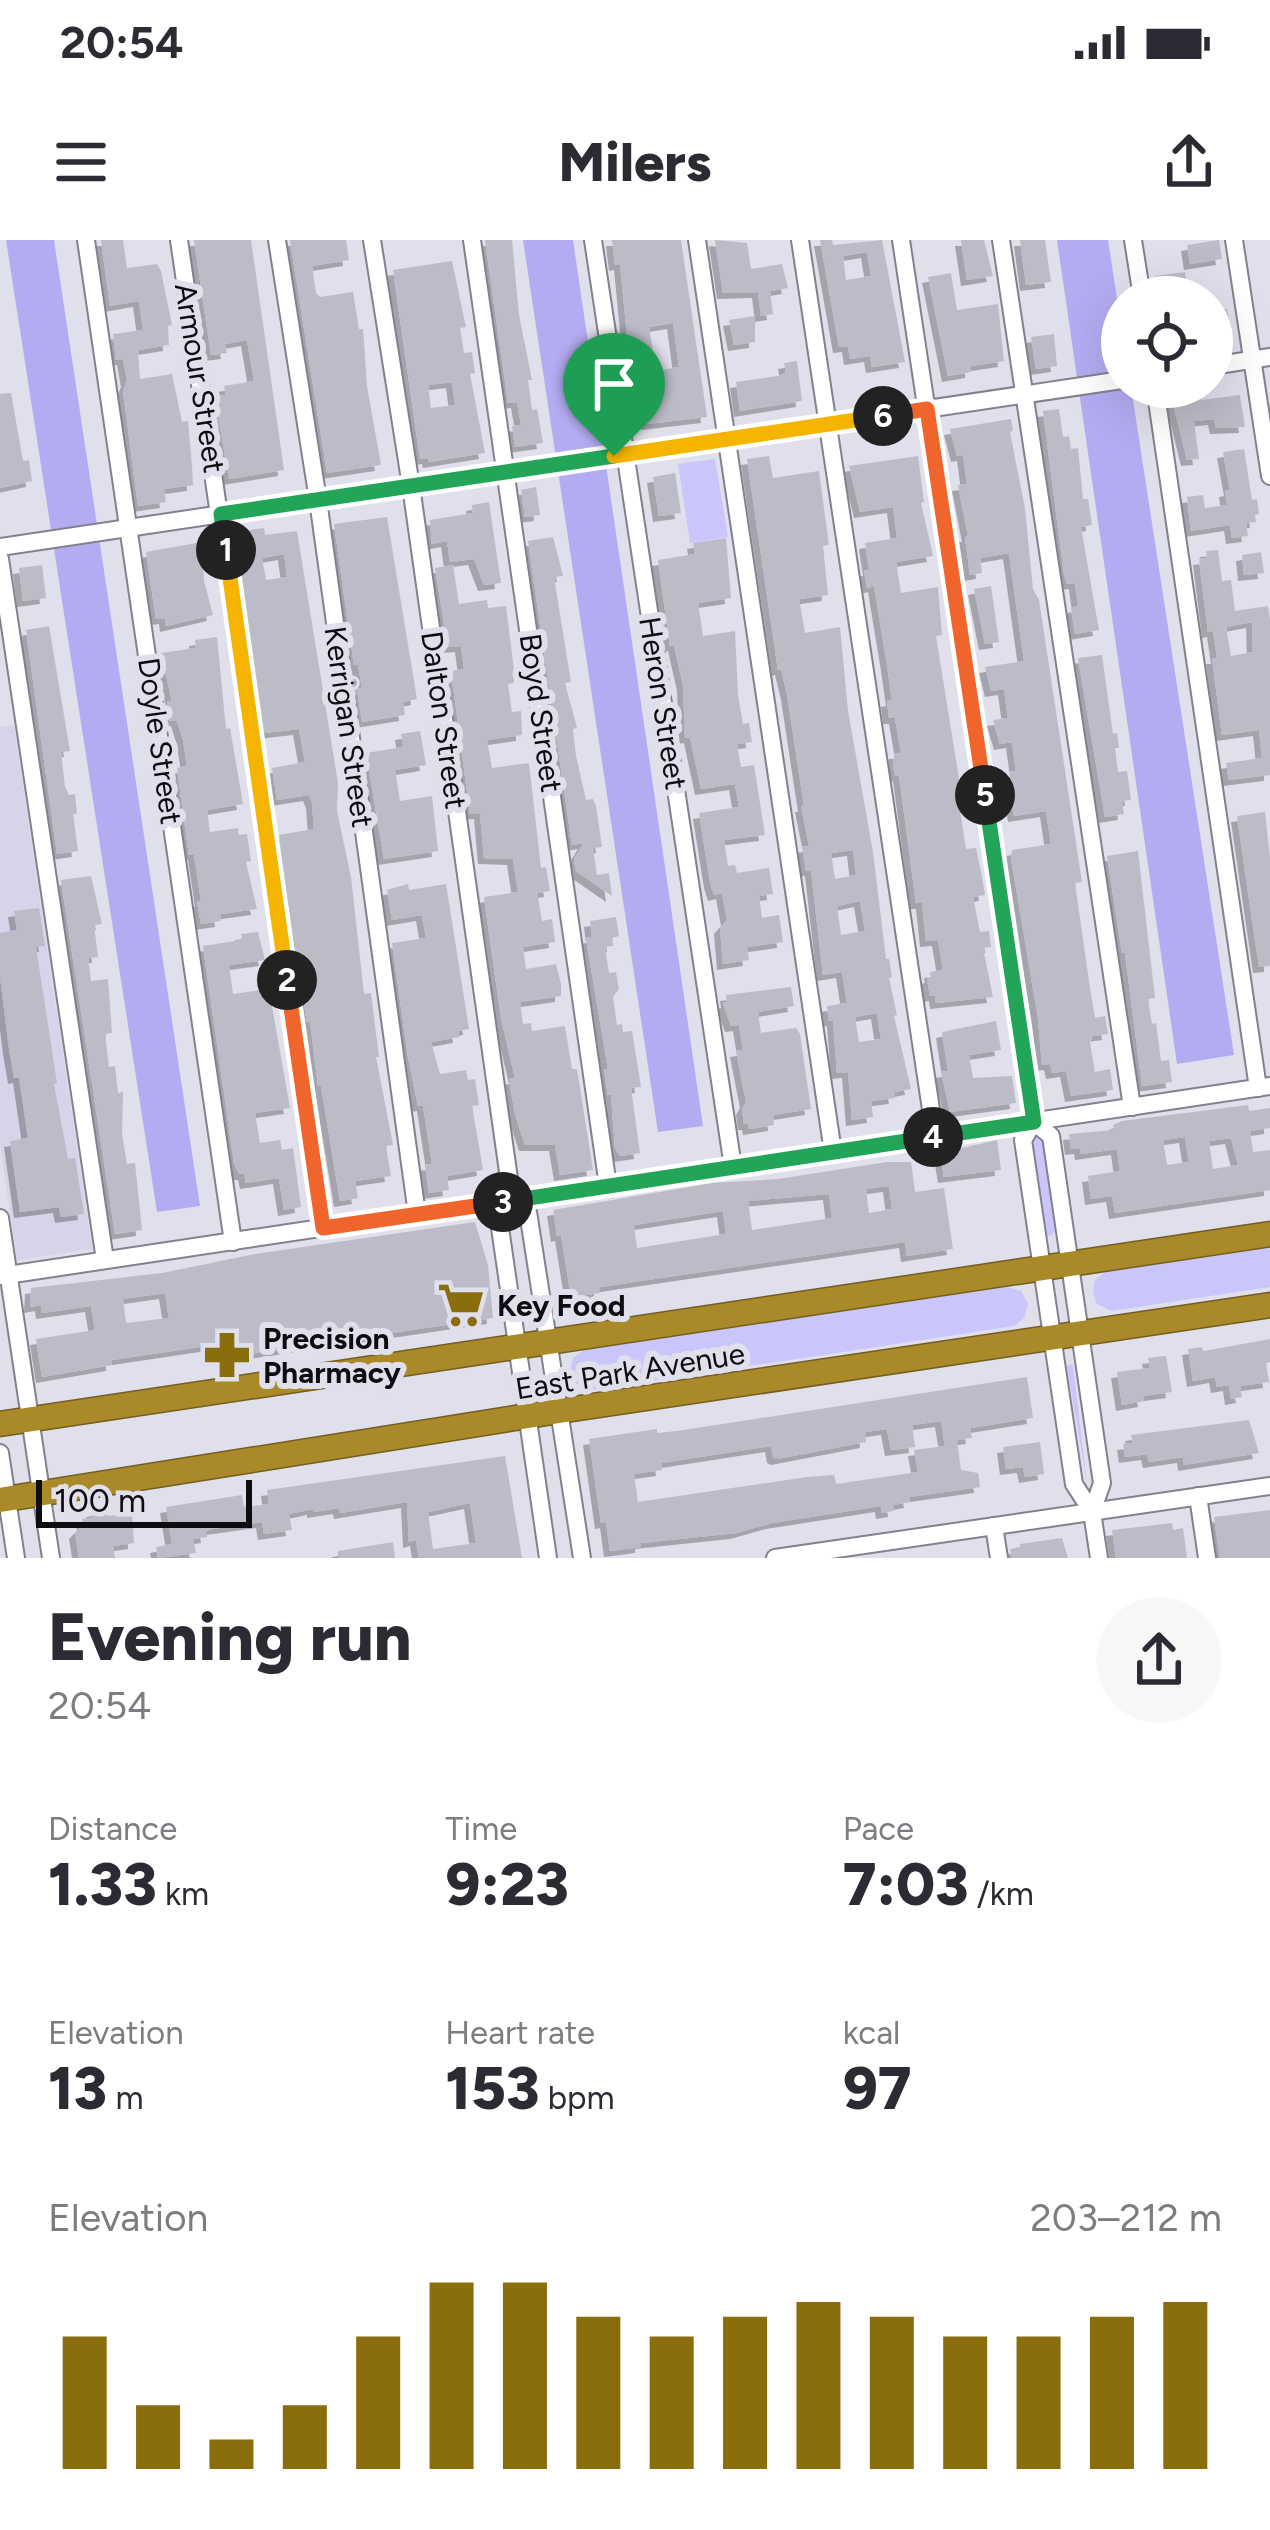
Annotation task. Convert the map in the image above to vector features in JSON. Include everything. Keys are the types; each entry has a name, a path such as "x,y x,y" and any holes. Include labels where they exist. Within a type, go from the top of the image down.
{"highway":[{"name":"East Park Avenue","path":"0,1424 1270,1234"},
{"name":"East Park Avenue","path":"3,1500 1270,1305"}],"street":[{"name":"Doyle Street","path":"86,240 121,529 233,1242"},
{"name":"Armour Street","path":"179,240 323,1228"},
{"name":"Kerrigan Street","path":"277,240 417,1214"},
{"name":"Dalton Street","path":"372,240 512,1200"},
{"name":"Boyd Street","path":"472,240 608,1186"},
{"name":"Heron Street","path":"593,240 620,455 734,1167"},
{"path":"698,240 833,1151"},
{"path":"800,240 935,1136"},
{"path":"901,240 1034,1122 1023,1140 1040,1267 1074,1484 1092,1512 1099,1558"},
{"path":"1001,240 1132,1107"},
{"path":"1133,240 1139,276"},
{"path":"1234,240 1261,359 1270,476"},
{"path":"0,548 1101,383"},
{"path":"4,1275 1264,1087 1158,408"},
{"path":"0,560 105,1260"},
{"path":"1034,1122 1051,1136 1071,1262 1102,1483 1092,1512"},
{"path":"512,1200 528,1212 582,1558"},
{"path":"512,1200 498,1214 548,1558"},
{"path":"0,1218 4,1275 52,1558"},
{"path":"0,1453 3,1500 16,1558"},
{"path":"787,1557 895,1549 994,1526 1270,1486"},
{"path":"1198,1496 1207,1558"},
{"path":"994,1526 999,1558"}],"shaded area":[{"path":"6,240 54,240 200,1206 157,1212"},
{"path":"523,240 573,240 703,1126 658,1132"},
{"path":"1057,240 1108,240 1114,276 1101,276 1101,408 1134,408 1234,1055 1177,1064"},
{"path":"715,459 728,537 690,543 678,464"},
{"path":"14,725 92,1249 17,1260 0,1144 0,727"},
{"path":"1030,1137 1044,1139 1058,1227 1051,1236 1040,1232"},
{"path":"1270,1248 1270,1287 1111,1311 1097,1304 1093,1293 1095,1280 1105,1272"},
{"path":"1006,1287 1021,1291 1028,1304 1024,1318 1014,1326 591,1390 578,1386 570,1373 573,1358 584,1350"},
{"path":"1073,1366 1087,1483 1067,1367"}],"building":[{"path":"101,240 123,240 127,268 157,264 161,271 172,325 168,326 169,345 138,350 140,379 172,374 182,422 188,421 193,485 164,489 166,502 138,506 123,391 127,381 123,359 116,360 113,334 143,330 139,301 110,306"},
{"path":"194,240 251,240 284,470 229,479 215,397 226,395 224,386 254,381 247,340 225,344 227,353 211,355"},
{"path":"290,240 346,240 349,260 312,266 316,293 320,297 353,292 359,329 363,329 381,465 327,473"},
{"path":"485,240 512,240 532,410 537,409 543,443 515,447 512,426 521,425 517,402 508,403"},
{"path":"612,240 681,240 707,417 648,424 632,344 628,345 620,264 615,265","holes":["673,323 679,367 656,371 649,327"]},
{"path":"715,240 747,243 751,269 782,264 788,288 770,291 773,314 761,316 758,292 723,293"},
{"path":"820,240 832,240 833,245 882,240 905,362 872,367 870,356 850,359 848,346 839,347","holes":["867,252 871,276 846,280 843,256"]},
{"path":"961,240 984,240 993,276 967,280"},
{"path":"1020,240 1045,240 1051,282 1026,285"},
{"path":"1219,240 1222,259 1190,264 1187,245"},
{"path":"452,261 466,327 460,328 464,353 472,352 475,373 470,374 485,453 429,462 420,459 393,270","holes":["452,382 455,405 431,408 428,385"]},
{"path":"951,273 957,310 998,304 1004,361 971,366 971,372 948,376 928,277"},
{"path":"755,316 755,342 734,345 729,320"},
{"path":"1054,334 1057,366 1036,369 1031,337"},
{"path":"797,361 802,401 740,411 736,382 778,376 786,373 784,363"},
{"path":"11,393 23,461 29,460 32,481 0,488 0,394"},
{"path":"1240,395 1245,427 1216,428 1214,419 1194,421 1199,459 1187,460 1174,408 1233,408 1233,396"},
{"path":"1059,409 1063,437 1069,436 1071,449 1078,448 1083,499 1088,499 1092,525 1081,527 1099,630 1075,634 1071,608 1078,606 1075,583 1067,584 1064,574 1043,411"},
{"path":"1011,419 1033,589 1039,600 1082,882 1075,883 1090,988 1095,1018 1105,1016 1108,1034 1093,1036 1090,1042 1095,1072 1110,1069 1113,1090 1071,1096 1066,1071 1052,1073 1050,1064 1042,1065 1011,858 1012,850 1051,844 1046,811 1014,816 1009,785 1010,771 1016,771 1012,742 1000,744 993,720 1008,718 1004,689 991,691 985,667 1024,661 1009,553 980,558 982,573 970,575 958,485 967,484 963,455 957,456 950,429"},
{"path":"1244,449 1252,500 1257,499 1259,514 1256,522 1246,523 1248,536 1232,538 1230,525 1191,531 1187,497 1203,495 1205,508 1227,505 1225,491 1230,490 1223,452"},
{"path":"769,456 773,478 819,471 829,545 823,546 828,595 800,599 800,604 805,633 840,627 848,711 892,977 894,1016 911,1089 894,1092 895,1098 871,1101 873,1117 852,1120 848,1072 837,1073 833,1020 829,1021 827,1006 847,1003 842,972 823,975 811,870 806,871 802,847 809,846 804,806 787,694 778,670 747,459","holes":["853,850 856,875 835,879 831,853","860,901 865,931 841,935 837,906","877,1013 881,1039 859,1042 855,1017"]},
{"path":"918,456 921,503 933,556 896,562 901,593 938,587 942,635 936,636 966,849 976,848 985,895 973,897 980,932 989,931 991,947 983,948 993,997 936,1003 927,978 930,972 943,970 938,940 926,941 922,903 916,903 899,775 895,776 893,763 895,753 901,753 895,718 889,718 887,701 892,700 874,586 867,588 864,571 869,570 865,543 897,538 893,507 860,512 849,466"},
{"path":"675,473 681,513 659,516 653,477"},
{"path":"536,487 540,515 525,517 521,490"},
{"path":"489,502 501,583 484,585 474,559 450,562 447,541 432,544 430,520 473,513 472,505"},
{"path":"387,517 417,699 403,702 405,715 362,722 357,689 362,688 358,665 354,665 334,524"},
{"path":"264,528 265,535 297,531 338,783 337,811 351,877 364,994 371,993 376,1057 393,1145 386,1146 391,1176 355,1181 358,1198 340,1201 279,835 314,829 312,802 309,795 277,800 272,768 305,762 299,729 264,733 239,544 250,542 248,530","holes":["284,554 287,577 266,580 262,558"]},
{"path":"553,537 563,576 554,577 571,682 565,683 577,728 573,729 576,756 586,800 593,799 596,806 602,847 593,848 597,875 609,873 612,896 576,871 574,859 584,843 572,845 528,541"},
{"path":"726,538 731,598 698,603 703,636 735,631 738,695 752,742 737,744 741,767 754,765 765,835 724,840 728,866 735,865 737,873 769,868 773,894 759,896 762,918 779,915 783,942 747,947 749,960 723,964 720,928 727,920 722,893 714,895 710,882 699,813 739,807 735,784 701,789 690,737 685,738 683,685 674,645 670,646 658,560 695,554 693,543"},
{"path":"202,542 204,581 213,615 166,626 165,618 156,619 146,552"},
{"path":"1218,550 1222,581 1231,580 1235,611 1268,606 1270,775 1229,780 1226,763 1262,758 1259,730 1222,735 1212,658 1217,658 1213,631 1208,632 1199,559 1207,558 1206,551","holes":["1252,622 1253,652 1231,656 1226,627"]},
{"path":"1261,552 1264,573 1244,575 1242,555"},
{"path":"42,565 46,598 23,601 19,568"},
{"path":"453,565 459,604 487,600 488,608 506,606 514,670 514,683 508,684 512,712 521,711 522,735 487,740 492,768 529,763 541,868 546,867 550,891 537,893 542,921 552,919 555,942 523,947 526,969 556,964 561,984 561,996 520,1002 523,1024 531,1023 532,1031 565,1026 593,1170 560,1175 555,1145 525,1145 515,1114 509,1079 515,1078 501,1018 484,897 518,892 513,859 484,858 480,813 470,814 451,671 464,669 461,646 448,647 435,568"},
{"path":"991,586 999,642 985,644 974,589"},
{"path":"49,626 70,751 61,752 65,787 69,795 75,794 77,814 73,814 78,851 57,854 26,630"},
{"path":"217,637 226,729 230,728 243,804 207,810 210,832 238,828 239,835 247,834 251,861 246,862 257,909 220,914 221,921 201,924 194,854 189,855 177,768 187,766 177,720 169,721 167,702 172,701 161,653 196,648 195,640"},
{"path":"1102,655 1113,734 1117,733 1118,772 1127,771 1131,800 1122,801 1124,814 1105,817 1078,658"},
{"path":"420,731 426,765 395,770 400,801 432,796 438,851 384,859 366,753 403,747 401,734"},
{"path":"1265,812 1270,966 1259,967 1237,816"},
{"path":"1138,851 1155,998 1148,999 1161,1061 1169,1060 1172,1082 1142,1086 1107,856"},
{"path":"91,876 102,924 94,925 98,957 88,958 91,981 108,979 112,1033 105,1034 109,1067 115,1066 118,1093 123,1092 122,1134 127,1164 135,1163 142,1230 115,1234 61,880"},
{"path":"408,884 409,890 446,884 469,1029 458,1031 459,1037 431,1042 440,1074 466,1070 468,1080 475,1079 479,1105 472,1106 483,1170 447,1176 449,1190 429,1193 425,1165 432,1164 423,1105 418,1106 408,1057 392,943 426,938 422,915 392,920 387,890"},
{"path":"39,908 45,946 36,947 54,1084 68,1159 75,1158 84,1214 61,1217 59,1207 20,1212 10,1141 28,1138 19,1077 14,1078 9,1048 0,933 17,930 14,911"},
{"path":"616,917 619,936 612,938 613,946 605,947 609,973 616,972 619,989 613,997 617,1025 622,1024 623,1032 632,1031 641,1087 631,1088 640,1153 620,1156 615,1148 604,1070 608,1069 586,938 592,937 590,921"},
{"path":"258,932 265,960 229,965 233,994 269,989 290,1108 255,1113 260,1143 280,1140 282,1150 293,1148 301,1207 284,1210 279,1178 246,1183 234,1163 203,946 242,940 241,934"},
{"path":"791,987 794,1006 758,1012 761,1033 796,1028 800,1034 811,1109 773,1115 774,1125 749,1129 744,1124 746,1102 736,1051 743,1050 739,1025 731,1026 723,1003 726,995"},
{"path":"996,1021 1001,1050 969,1055 973,1078 1012,1076 1016,1103 950,1112 941,1072 948,1071 942,1032"},
{"path":"1248,1105 1249,1111 1270,1108 1270,1128 1250,1131 1253,1152 1270,1150 1270,1190 1115,1213 1112,1196 1091,1199 1088,1176 1120,1171 1117,1149 1081,1154 1080,1148 1071,1149 1069,1134 1114,1130 1113,1125","holes":["1185,1137 1189,1162 1167,1165 1163,1140","1231,1138 1238,1165 1213,1169 1209,1141"]},
{"path":"997,1140 1001,1170 944,1177 940,1153"},
{"path":"911,1162 915,1192 944,1188 953,1249 907,1256 905,1242 600,1287 600,1293 571,1297 553,1210 713,1183","holes":["889,1186 892,1209 869,1213 866,1189","829,1194 832,1218 752,1230 748,1201","723,1211 726,1234 637,1248 634,1225"]},
{"path":"475,1222 488,1265 493,1318 222,1358 219,1344 112,1360 112,1365 42,1377 36,1339 95,1330 91,1306 42,1313 41,1305 30,1307 31,1288 162,1273 255,1254","holes":["165,1293 169,1318 126,1323 123,1299"]},
{"path":"1270,1339 1269,1382 1240,1386 1242,1397 1231,1399 1229,1385 1217,1387 1215,1377 1193,1381 1188,1349 1204,1351"},
{"path":"1166,1356 1172,1392 1122,1405 1117,1372 1150,1368 1148,1358"},
{"path":"1027,1377 1033,1418 970,1428 972,1438 957,1440 961,1470 978,1473 980,1487 909,1497 910,1502 893,1505 894,1511 882,1513 881,1506 610,1551 606,1522 601,1523 589,1439 657,1429 657,1433","holes":["941,1421 945,1446 914,1450 918,1472 836,1484 834,1475 807,1477 638,1502 634,1474 662,1470 661,1463 771,1446 777,1459 866,1442 865,1432 887,1429 891,1450 915,1447 912,1425"]},
{"path":"1249,1420 1259,1453 1184,1465 1183,1457 1149,1462 1147,1454 1125,1457 1123,1444 1133,1443 1131,1435"},
{"path":"1040,1442 1044,1474 1025,1477 1023,1467 1006,1469 1003,1447"},
{"path":"505,1456 522,1558 419,1558 416,1540 409,1542 407,1502 340,1513 339,1508 289,1514 292,1530 264,1534 262,1522 212,1529 206,1531 207,1537 193,1539 196,1553 158,1558 156,1547 172,1544 166,1507 242,1495 244,1507 269,1504 267,1490","holes":["470,1503 476,1543 433,1549 428,1512"]},
{"path":"106,1509 107,1516 132,1514 134,1543 113,1546 115,1558 79,1558 75,1533 82,1519"},
{"path":"1270,1510 1270,1558 1220,1558 1214,1517"},
{"path":"1172,1523 1173,1530 1183,1528 1187,1558 1116,1558 1112,1530"},
{"path":"1062,1538 1068,1558 1012,1558 1010,1549 1020,1544"},
{"path":"393,1542 395,1558 338,1558 338,1551"}],"place":[{"name":"Key Food","path":"461,1305"},
{"name":"Precision Pharmacy","path":"227,1355"}],"route":[{"path":"927,409 1034,1122 323,1228 221,514 614,456 927,409"}]}
